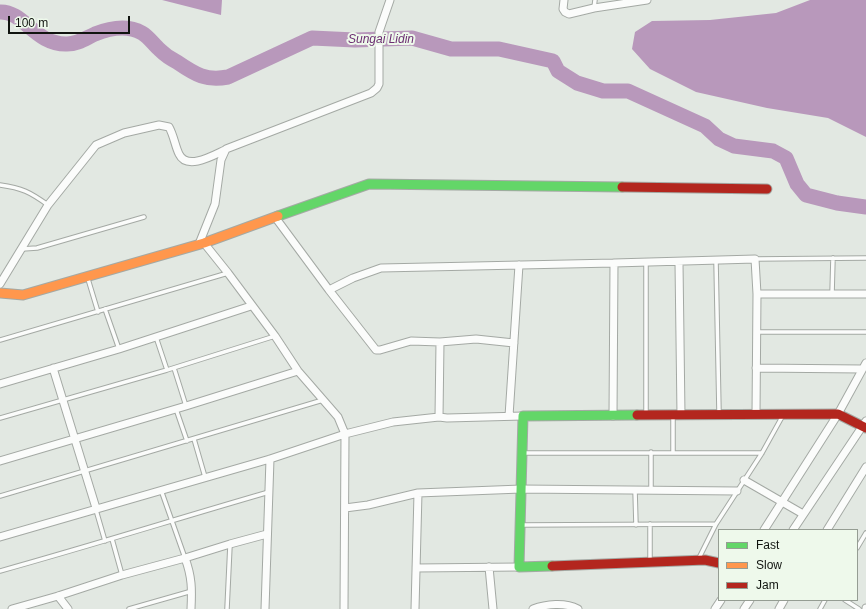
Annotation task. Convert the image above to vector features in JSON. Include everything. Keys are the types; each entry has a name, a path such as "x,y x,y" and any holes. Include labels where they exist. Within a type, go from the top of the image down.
{"street":[{"path":"0,284 48,205 96,145 124,133 159,125 169,127 179,156 190,162 199,161 226,149 371,93 379,84 379,32 390,0"},
{"path":"564,0 563,9 569,14 628,1 647,0"},
{"path":"201,244 215,204 221,160 226,149"},
{"path":"0,293 22,295 201,244 369,184 767,189"},
{"path":"275,217 376,350 411,341 440,342 476,339 514,343"},
{"path":"201,244 228,273 251,306 275,336 298,370 338,417 345,434 344,609"},
{"path":"329,290 352,278 381,268 756,260 756,414"},
{"path":"677,415 679,262"},
{"path":"613,416 614,263"},
{"path":"509,416 519,265"},
{"path":"757,294 866,294"},
{"path":"0,384 118,349 251,306"},
{"path":"439,417 440,342"},
{"path":"756,368 864,366 838,414 765,529"},
{"path":"53,368 96,508"},
{"path":"0,460 186,406 298,370"},
{"path":"0,537 96,508 270,459 345,434 393,422 439,417 838,414 865,425 802,514 794,529"},
{"path":"519,567 523,416"},
{"path":"265,609 270,459"},
{"path":"828,529 866,467"},
{"path":"744,480 802,514"},
{"path":"345,508 368,506 418,493 521,489 651,489 737,491"},
{"path":"414,609 418,493"},
{"path":"16,608 122,575 267,534"},
{"path":"186,558 191,574 191,609"},
{"path":"416,568 519,567 698,561 715,561 718,562"},
{"path":"489,567 493,609"},
{"path":"58,596 68,609"},
{"path":"533,609 542,605 557,604 578,609"}],"lane":[{"path":"594,8 595,0"},
{"path":"0,185 16,187 32,193 48,205"},
{"path":"22,249 36,248 144,217"},
{"path":"832,294 833,258"},
{"path":"756,260 866,258"},
{"path":"716,261 720,414"},
{"path":"646,263 646,415"},
{"path":"0,340 228,273"},
{"path":"87,276 98,312"},
{"path":"105,309 118,349"},
{"path":"757,332 866,332"},
{"path":"0,418 174,368 275,336"},
{"path":"156,337 167,370"},
{"path":"174,368 186,406"},
{"path":"0,496 322,400"},
{"path":"176,409 187,441"},
{"path":"698,561 716,524 762,453 784,414"},
{"path":"673,453 677,415"},
{"path":"194,439 205,477"},
{"path":"651,452 651,489"},
{"path":"522,453 762,453"},
{"path":"635,489 636,525"},
{"path":"161,490 171,521 186,558"},
{"path":"0,571 105,542 270,492"},
{"path":"96,508 105,542"},
{"path":"650,524 650,562"},
{"path":"520,525 716,524"},
{"path":"858,546 866,534"},
{"path":"112,539 122,575"},
{"path":"227,609 230,544"},
{"path":"129,609 192,591"},
{"path":"847,601 859,609"}],"shaded area":[{"path":"162,0 222,0 221,15"},
{"path":"810,0 866,0 866,137 828,118 767,108 696,92 650,69 632,49 635,32 652,21 710,20 776,13"}],"waterway":[{"name":"Sungai Lidin","path":"0,12 8,13 16,17 38,34 56,43 75,43 95,34 119,28 137,30 147,37 166,55 196,74 213,78 228,77 312,38 355,40 412,38 451,49 499,49 553,61 558,71 577,83 603,91 628,91 705,126 719,139 734,146 773,151 786,158 797,184 806,195 837,203 866,207"}],"traffic: fast":[{"path":"278,216 369,184 622,187"},
{"path":"552,566 519,567 523,416 637,415"}],"traffic: slow":[{"path":"0,293 23,295 204,243 278,216"}],"traffic: jam":[{"path":"622,187 767,189"},
{"path":"637,415 838,414 866,428"},
{"path":"552,566 705,560 718,563"}]}
